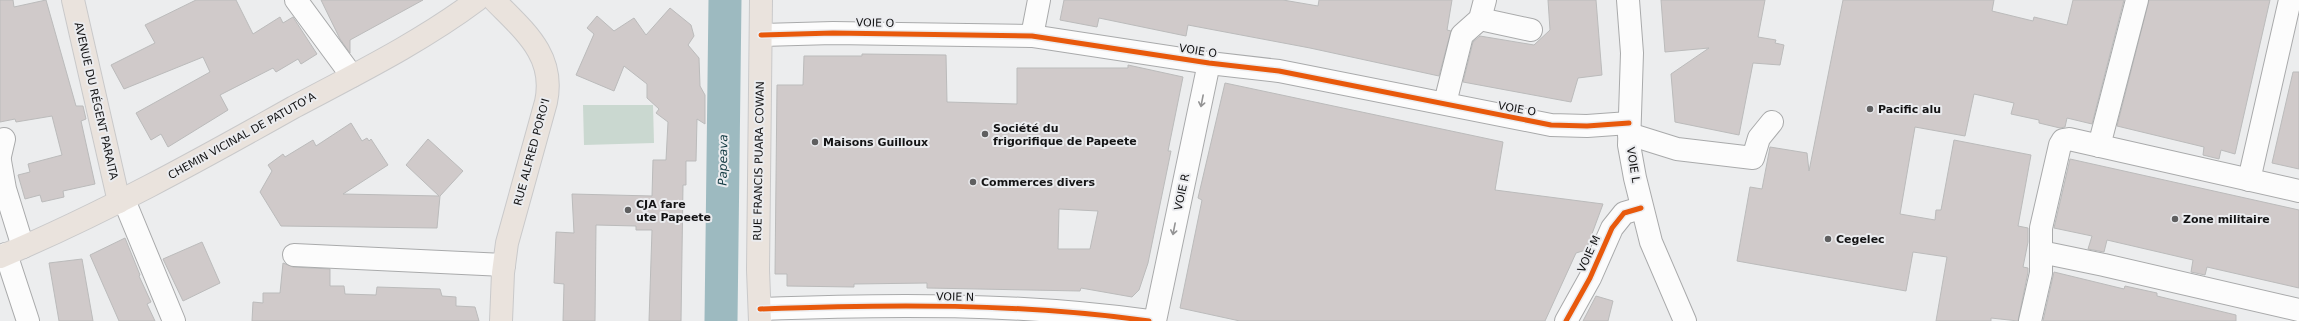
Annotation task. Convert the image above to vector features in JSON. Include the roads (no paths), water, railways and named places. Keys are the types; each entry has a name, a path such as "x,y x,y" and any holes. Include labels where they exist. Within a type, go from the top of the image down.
{"main road":[{"name":"AVENUE DU RÉGENT PARAITA","path":"73,0 122,201"},
{"name":"CHEMIN VICINAL DE PATUTO'A","path":"10,253 122,201 352,76 457,15 477,0"},
{"name":"RUE ALFRED PORO'I","path":"494,0 531,38 540,52 548,74 546,102 507,243 504,265 501,321"},
{"name":"RUE FRANCIS PUARA COWAN","path":"760,315 758,270 761,0"}],"street":[{"path":"296,0 352,76"},
{"path":"1032,36 1039,0"},
{"name":"VOIE L","path":"1628,0 1632,53 1632,90 1629,128 1641,208 1651,242 1685,321"},
{"path":"2100,146 2137,0"},
{"path":"2249,180 2290,0"},
{"path":"1445,103 1462,35 1483,9 1531,30"},
{"name":"VOIE O","path":"761,35 833,32 1032,36 1209,63 1279,71 1551,125 1629,128 1677,149 1754,158 1759,138 1772,122"},
{"name":"VOIE R","path":"1155,321 1209,63"},
{"path":"2030,321 2041,273 2041,228 2060,145 2063,140 2069,138 2299,191"},
{"path":"0,161 5,189 10,253 28,321"},
{"path":"122,201 174,321"},
{"name":"VOIE M","path":"1566,321 1590,278 1612,228 1624,213 1641,208"},
{"path":"2041,252 2299,310"},
{"path":"294,255 504,265"},
{"name":"VOIE N","path":"760,315 890,306 1014,308 1080,312 1148,321"}],"waterway":[{"name":"Papeava","path":"721,321 725,0"}],"place":[{"name":"Pacific alu","path":"1870,109"},
{"name":"Société du frigorifique de Papeete","path":"985,134"},
{"name":"Maisons Guilloux","path":"815,142"},
{"name":"Commerces divers","path":"973,182"},
{"name":"CJA fare ute Papeete","path":"628,210"},
{"name":"Zone militaire","path":"2175,219"},
{"name":"Cegelec","path":"1828,239"}]}
